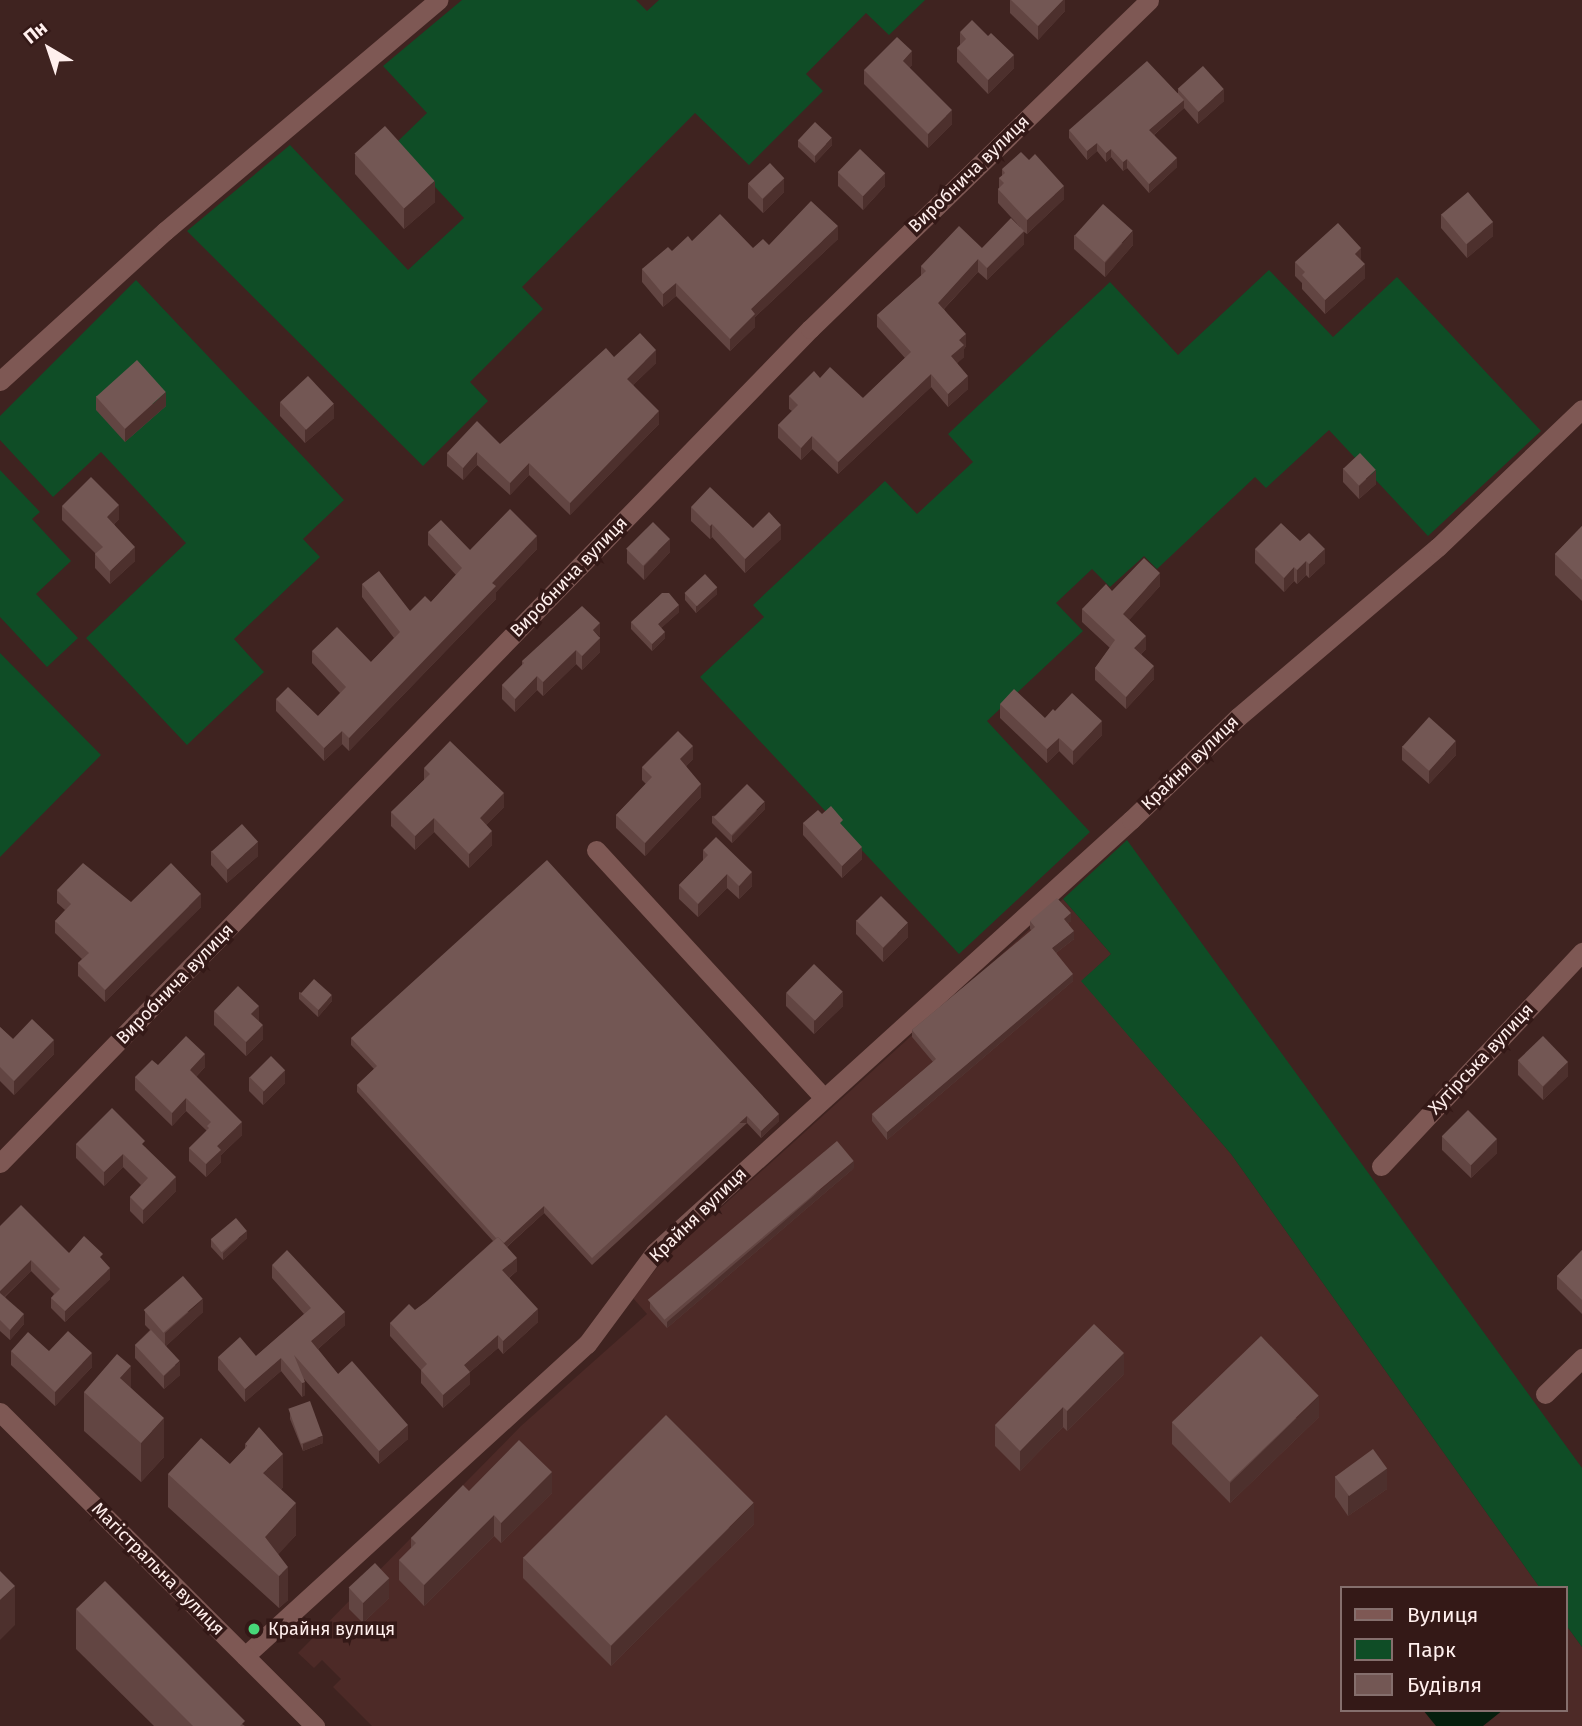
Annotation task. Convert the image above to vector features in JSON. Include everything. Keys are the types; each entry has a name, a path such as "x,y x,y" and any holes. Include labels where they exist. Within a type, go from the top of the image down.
{"street":[{"path":"0,381 165,231 438,0"},
{"name":"Виробнича вулиця","path":"0,1163 810,329 1149,0"},
{"name":"Крайня вулиця","path":"245,1656 587,1344 655,1251 1131,820 1238,717 1438,547 1582,409"},
{"path":"596,850 824,1098"},
{"name":"Хутірська вулиця","path":"1381,1166 1582,952"},
{"path":"1545,1394 1582,1358"},
{"name":"Магістральна вулиця","path":"0,1412 315,1726"}],"shaded area":[{"path":"1063,899 1111,954 1082,981 1231,1154 1539,1586 1340,1586 1340,1712 1568,1712 1568,1628 1582,1647 1582,1726 372,1726 333,1687 341,1679 322,1660 314,1668 298,1653 521,1426 647,1314 633,1298 663,1260"},
{"path":"1425,1712 1500,1712 1483,1726 1436,1726"}],"green space":[{"path":"462,0 636,0 647,11 659,0 925,0 889,35 866,13 806,74 823,91 749,165 695,113 522,287 543,309 470,382 488,401 423,466 187,231 290,145 408,270 464,218 395,144 427,113 383,66"},
{"path":"1269,270 1333,337 1397,277 1541,431 1428,536 1329,430 1266,488 1255,477 1157,569 1144,556 1110,587 1092,569 1056,603 1083,631 987,721 1090,832 959,954 700,677 764,617 753,605 885,481 917,514 973,462 948,434 1110,282 1178,355"},
{"path":"136,280 344,500 303,539 320,557 234,639 264,672 187,745 86,638 186,543 101,452 53,497 0,440 0,416"},
{"path":"0,470 40,512 32,519 71,561 36,594 78,638 47,667 0,617"},
{"path":"0,653 101,755 0,857"},
{"path":"1127,840 1582,1468 1582,1647 1568,1628 1568,1586 1539,1586 1231,1154 1081,981 1111,954 1063,899"}],"building":[{"path":"1011,0 1063,0 1038,26"},
{"path":"972,20 988,36 991,33 1014,55 988,80 957,48 966,39 960,32"},
{"path":"897,37 912,51 903,61 952,110 928,134 864,70"},
{"path":"1147,61 1184,100 1149,130 1177,158 1149,184 1127,159 1123,162 1111,149 1106,153 1097,143 1087,151 1069,130"},
{"path":"1203,66 1224,89 1198,112 1178,89"},
{"path":"815,122 832,138 815,156 798,140"},
{"path":"385,126 435,181 404,208 355,153"},
{"path":"860,149 885,173 863,196 838,172"},
{"path":"1021,152 1029,160 1035,154 1064,186 1027,220 998,189 1004,183 999,178 1005,173 1002,169"},
{"path":"770,163 784,178 762,199 748,183"},
{"path":"1468,192 1493,222 1466,244 1441,214"},
{"path":"811,201 838,226 751,309 755,314 730,339 676,283 663,294 642,269 668,247 672,251 688,236 692,241 720,214 753,248 763,239 769,245"},
{"path":"1103,204 1133,231 1105,262 1075,235"},
{"path":"1011,218 1024,231 987,268 978,259 938,303 966,334 959,340 964,345 951,356 968,376 948,394 931,374 838,462 812,436 801,448 778,425 798,405 789,396 814,371 820,378 830,367 863,398 911,352 877,315 926,271 921,266 959,226 982,248"},
{"path":"1338,223 1361,248 1355,254 1365,264 1325,300 1302,275 1305,272 1295,262"},
{"path":"640,333 656,350 627,379 659,411 570,503 529,463 510,483 477,452 463,468 447,453 477,421 500,444 606,348 614,357"},
{"path":"137,360 166,392 125,429 96,397"},
{"path":"308,376 334,404 306,430 280,402"},
{"path":"1360,453 1376,470 1359,486 1343,469"},
{"path":"91,477 119,505 107,517 135,547 110,571 95,554 103,547 62,506"},
{"path":"710,487 753,528 769,512 781,525 745,559 712,524 710,526 691,507"},
{"path":"510,509 537,536 492,583 496,586 349,738 342,731 324,748 276,699 288,687 318,716 346,687 312,651 337,627 371,662 400,632 362,584 379,571 410,611 425,596 431,602 462,568 428,532 441,520 470,550"},
{"path":"653,522 670,539 643,566 626,549"},
{"path":"1281,523 1300,541 1309,533 1325,549 1309,564 1306,561 1297,570 1294,567 1284,578 1255,549"},
{"path":"1582,526 1582,580 1555,554"},
{"path":"1144,558 1160,573 1123,614 1146,636 1134,648 1154,666 1126,697 1095,668 1115,640 1082,609 1106,584 1112,591"},
{"path":"705,574 717,587 697,606 685,593"},
{"path":"662,593 669,593 679,605 658,624 665,632 652,644 631,622"},
{"path":"582,606 600,623 593,630 600,638 582,656 576,650 543,682 537,676 515,699 502,685 524,663 522,661"},
{"path":"1014,689 1045,718 1072,693 1102,721 1073,751 1059,738 1047,749 1000,704"},
{"path":"1429,717 1456,741 1429,771 1402,747"},
{"path":"678,731 693,746 680,759 701,784 645,843 616,815 652,777 642,767"},
{"path":"450,741 504,793 480,818 492,831 469,854 434,818 415,836 391,812 430,774 424,768"},
{"path":"747,784 765,802 731,835 714,817"},
{"path":"831,806 843,820 840,823 862,847 842,866 803,823 818,810 822,814"},
{"path":"242,824 258,842 228,869 212,851"},
{"path":"716,837 752,872 739,886 727,874 698,904 679,885 708,855 703,850"},
{"path":"547,860 779,1114 761,1131 747,1116 592,1258 544,1206 504,1243 496,1238 357,1085 377,1066 351,1038"},
{"path":"83,863 131,902 171,863 201,894 105,990 78,963 89,953 55,921 71,904 57,890"},
{"path":"881,896 908,923 883,948 856,921"},
{"path":"1057,898 1071,913 1064,919 1074,931 1052,948 1073,974 887,1132 872,1114 936,1059 912,1030 1035,927 1030,921"},
{"path":"814,964 843,992 815,1021 786,993"},
{"path":"314,979 332,995 318,1010 301,994"},
{"path":"238,986 259,1006 251,1014 263,1025 246,1042 214,1011"},
{"path":"32,1019 54,1040 14,1081 0,1067 0,1027 13,1039"},
{"path":"186,1036 205,1054 190,1070 242,1122 217,1146 221,1150 206,1164 189,1148 209,1128 207,1126 211,1122 186,1098 172,1113 135,1077 152,1060 158,1065"},
{"path":"1543,1036 1568,1062 1543,1086 1518,1060"},
{"path":"271,1056 285,1070 264,1091 250,1077"},
{"path":"112,1108 145,1141 142,1144 176,1177 143,1210 130,1197 148,1178 123,1154 104,1172 76,1144"},
{"path":"1468,1110 1497,1139 1471,1165 1442,1136"},
{"path":"837,1141 854,1161 664,1320 648,1300"},
{"path":"21,1205 69,1253 84,1236 103,1254 100,1257 110,1268 65,1311 51,1298 60,1289 31,1260 0,1291 0,1226"},
{"path":"236,1218 247,1231 222,1252 211,1239"},
{"path":"498,1237 517,1258 502,1270 538,1309 503,1341 498,1335 464,1365 470,1372 443,1395 421,1370 427,1364 390,1323 409,1304 415,1310 427,1301"},
{"path":"287,1250 345,1312 311,1341 338,1374 352,1361 408,1425 379,1451 294,1355 305,1382 302,1383 281,1358 245,1389 218,1357 240,1337 256,1356 311,1308 272,1265"},
{"path":"1582,1250 1582,1300 1557,1276"},
{"path":"183,1276 203,1299 163,1333 144,1310"},
{"path":"0,1293 24,1314 10,1330 0,1320"},
{"path":"1094,1324 1124,1353 1067,1411 1063,1407 1020,1451 995,1425"},
{"path":"151,1330 180,1361 164,1376 135,1345"},
{"path":"68,1331 92,1353 55,1392 11,1351 28,1332 49,1351"},
{"path":"1261,1336 1319,1396 1229,1482 1172,1422"},
{"path":"117,1354 131,1366 120,1378 164,1418 141,1443 84,1392"},
{"path":"310,1401 323,1436 301,1444 288,1409"},
{"path":"666,1415 754,1503 611,1646 523,1558"},
{"path":"259,1427 283,1454 263,1473 296,1503 265,1537 288,1567 279,1576 168,1474 201,1438 230,1464 247,1446 245,1444"},
{"path":"519,1440 552,1472 501,1523 494,1515 424,1585 399,1560 416,1543 411,1538 463,1485 469,1491"},
{"path":"1373,1449 1387,1468 1349,1496 1335,1477"},
{"path":"375,1563 389,1578 363,1603 349,1588"},
{"path":"0,1571 15,1586 0,1600"},
{"path":"105,1581 245,1721 240,1726 193,1726 76,1609"}],"place":[{"name":"Крайня вулиця","path":"254,1629"}]}
